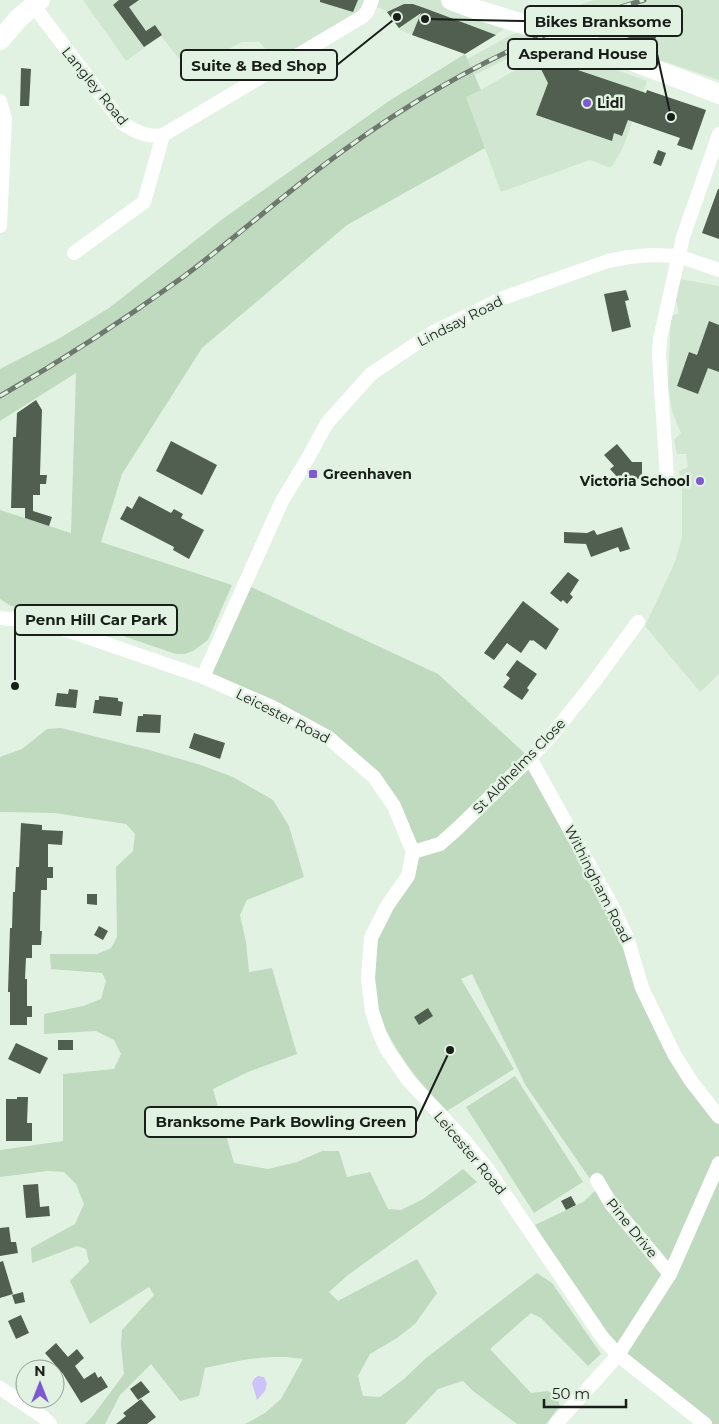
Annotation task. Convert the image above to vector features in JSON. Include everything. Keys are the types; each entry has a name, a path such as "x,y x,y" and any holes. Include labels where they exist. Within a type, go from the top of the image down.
{"highway":[{"path":"451,0 593,46 719,94"},
{"path":"2,32 37,3"}],"street":[{"path":"74,253 144,202 164,135 362,17 367,12 372,0"},
{"name":"Langley Road","path":"37,3 122,124 147,136 164,135"},
{"path":"0,101 5,119 0,226"},
{"path":"667,478 659,355 660,339 678,256 719,134"},
{"name":"Lindsay Road","path":"203,677 282,501 308,458 326,423 371,374 432,333 503,298 608,261 652,255 678,256 719,270"},
{"name":"Leicester Road","path":"0,618 33,621 69,631 203,677 272,707 329,738 374,776 394,806 413,852 408,876 388,906 371,938 368,978 372,1011 386,1048 408,1080 464,1140 489,1171 602,1337 618,1355 705,1424"},
{"name":"St Aldhelms Close","path":"413,852 440,844 530,758 564,720 629,637 638,622"},
{"name":"Withingham Road","path":"530,758 611,904 627,937 642,988 674,1054 691,1081 719,1117"},
{"path":"556,1424 618,1355 670,1274 719,1163"},
{"name":"Pine Drive","path":"597,1180 611,1204 670,1274"},
{"path":"0,1388 44,1417 50,1424"}],"shaded area":[{"path":"83,0 482,0 478,10 514,21 496,35 465,54 400,30 385,10 370,5 280,66 259,42 242,42 188,70 161,36 126,61"},
{"path":"594,0 719,0 719,80 595,38 590,28 581,31 574,26 466,79 0,385 453,67 507,37 552,18 552,14"},
{"path":"564,51 647,81 622,150 611,168 590,160 501,192 466,97 510,73"},
{"path":"465,54 481,90 466,97 485,148 347,225 202,348 122,474 101,542 232,585 208,640 193,651 185,654 176,654 76,620 11,606 0,599 0,510 71,533 76,373 0,421 0,369 60,338 109,308 224,218 389,101"},
{"name":"Victoria School","path":"680,279 719,286 719,674 700,692 645,626 675,562 682,537 682,491 679,471 688,467 686,454 677,454 674,440 681,433 672,411 668,386 671,315 679,314 676,300"},
{"path":"245,584 438,674 530,758 611,904 642,988 719,1117 719,1424 705,1424 602,1337 535,1225 583,1202 597,1189 526,1086 472,974 461,979 514,1069 447,1111 413,1072 385,1028 379,1032 371,938 413,852 394,806 329,738 203,677"},
{"path":"61,728 149,750 201,765 233,777 273,800 289,826 304,877 247,900 240,915 246,942 249,972 272,968 297,1054 248,1072 213,1089 234,1163 268,1169 297,1162 322,1151 339,1151 347,1177 370,1172 388,1209 401,1210 423,1199 463,1169 477,1182 348,1275 329,1292 338,1301 417,1259 437,1293 415,1324 397,1338 370,1354 358,1376 363,1396 380,1397 404,1379 426,1358 537,1273 552,1283 601,1354 588,1366 541,1318 531,1313 490,1349 531,1393 548,1391 556,1394 560,1406 546,1424 517,1424 473,1391 463,1381 438,1389 405,1424 245,1424 265,1413 281,1399 303,1359 266,1357 205,1368 199,1396 180,1401 151,1364 120,1395 105,1424 85,1424 124,1374 121,1345 122,1330 154,1295 149,1287 90,1324 70,1281 89,1262 86,1249 77,1246 32,1263 31,1248 75,1224 84,1204 76,1184 64,1172 47,1171 0,1177 0,1150 63,1141 63,1074 114,1069 121,1054 114,1040 96,1031 44,1034 44,1014 83,1006 101,999 106,981 102,973 51,969 50,954 97,954 111,948 117,937 116,867 133,851 135,834 126,824 55,813 0,812 0,757 22,749 47,729"},
{"path":"515,1076 583,1182 534,1213 466,1107"},
{"path":"258,1376 264,1377 267,1384 265,1391 257,1400 252,1383"}],"building":[{"path":"119,0 139,0 129,7 146,31 155,25 162,35 144,47 113,5"},
{"path":"320,0 358,0 353,12 320,2"},
{"path":"404,4 413,4 496,35 465,54 412,35 421,13 399,28 387,12"},
{"path":"653,17 662,20 653,46 612,32 642,23 650,25"},
{"name":"Lidl","path":"554,62 646,93 647,90 706,110 692,150 677,145 680,138 628,120 622,136 614,133 612,141 536,115 548,83 541,69"},
{"path":"21,68 31,69 29,106 20,106"},
{"path":"658,150 666,153 661,166 653,163"},
{"path":"719,189 719,239 702,233"},
{"path":"626,290 629,300 625,301 631,327 612,332 604,294"},
{"path":"709,321 719,325 719,372 708,368 698,394 677,386 689,352 697,355"},
{"path":"36,400 42,410 40,475 47,475 46,484 40,484 40,495 33,495 33,511 52,517 49,526 25,518 25,508 11,508 13,437 16,437 17,413"},
{"path":"171,441 217,465 202,495 156,471"},
{"path":"617,444 632,462 642,462 642,479 619,479 610,469 614,466 604,455"},
{"path":"139,496 171,513 174,509 183,514 181,518 204,530 189,559 173,550 174,547 120,519 127,506 132,509"},
{"path":"622,527 630,549 620,552 618,547 591,557 586,544 564,543 564,532 587,533 594,530 597,535"},
{"path":"568,572 579,580 570,594 573,597 567,604 563,600 561,602 550,593"},
{"path":"523,601 559,629 546,650 533,640 530,640 521,653 507,643 494,660 484,653"},
{"path":"517,660 537,674 527,688 529,690 522,700 503,687 510,678 506,675"},
{"path":"69,689 78,690 76,708 55,706 57,693 68,694"},
{"path":"99,696 118,698 118,701 123,702 121,716 93,713 95,700 99,700"},
{"path":"143,714 161,715 160,733 136,732 138,716 143,716"},
{"path":"194,733 225,743 220,759 189,748"},
{"path":"21,823 42,825 42,830 63,831 62,845 48,844 48,867 53,867 53,878 47,878 47,890 41,890 41,945 32,945 32,958 26,958 27,1006 32,1006 32,1017 27,1017 27,1025 10,1025 10,992 8,992 10,928 12,928 16,867 19,867"},
{"path":"87,894 97,894 97,905 87,904"},
{"path":"99,926 108,931 103,940 94,935"},
{"path":"428,1008 433,1016 419,1025 414,1017"},
{"path":"58,1040 73,1040 73,1050 58,1050"},
{"path":"16,1043 48,1058 40,1074 8,1059"},
{"path":"17,1097 28,1097 27,1123 32,1123 32,1141 6,1141 6,1099 17,1099"},
{"path":"38,1184 40,1207 49,1206 50,1216 26,1218 23,1185"},
{"path":"571,1196 576,1205 566,1210 561,1201"},
{"path":"9,1227 11,1242 16,1242 18,1253 0,1256 0,1228"},
{"path":"3,1261 13,1294 0,1298 0,1262"},
{"path":"23,1292 25,1302 15,1304 12,1295"},
{"path":"21,1315 29,1333 16,1339 8,1321"},
{"path":"56,1343 68,1357 77,1349 84,1358 75,1366 84,1379 95,1372 98,1378 101,1376 108,1387 81,1403 65,1377 65,1359 50,1359 45,1353"},
{"path":"141,1381 150,1392 138,1400 130,1389"},
{"path":"141,1399 156,1417 147,1424 116,1424 126,1416 123,1413"}],"railway":[{"path":"0,396 70,354 161,293 320,168 395,115 434,91 474,68 515,48 557,30 644,0"}],"place":[{"name":"Suite & Bed Shop","path":"397,17"},
{"name":"Bikes Branksome","path":"425,19"},
{"name":"Lidl","path":"587,103"},
{"name":"Asperand House","path":"671,117"},
{"name":"Greenhaven","path":"313,474"},
{"name":"Victoria School","path":"700,481"},
{"name":"Penn Hill Car Park","path":"15,686"},
{"name":"Branksome Park Bowling Green","path":"450,1050"}]}
